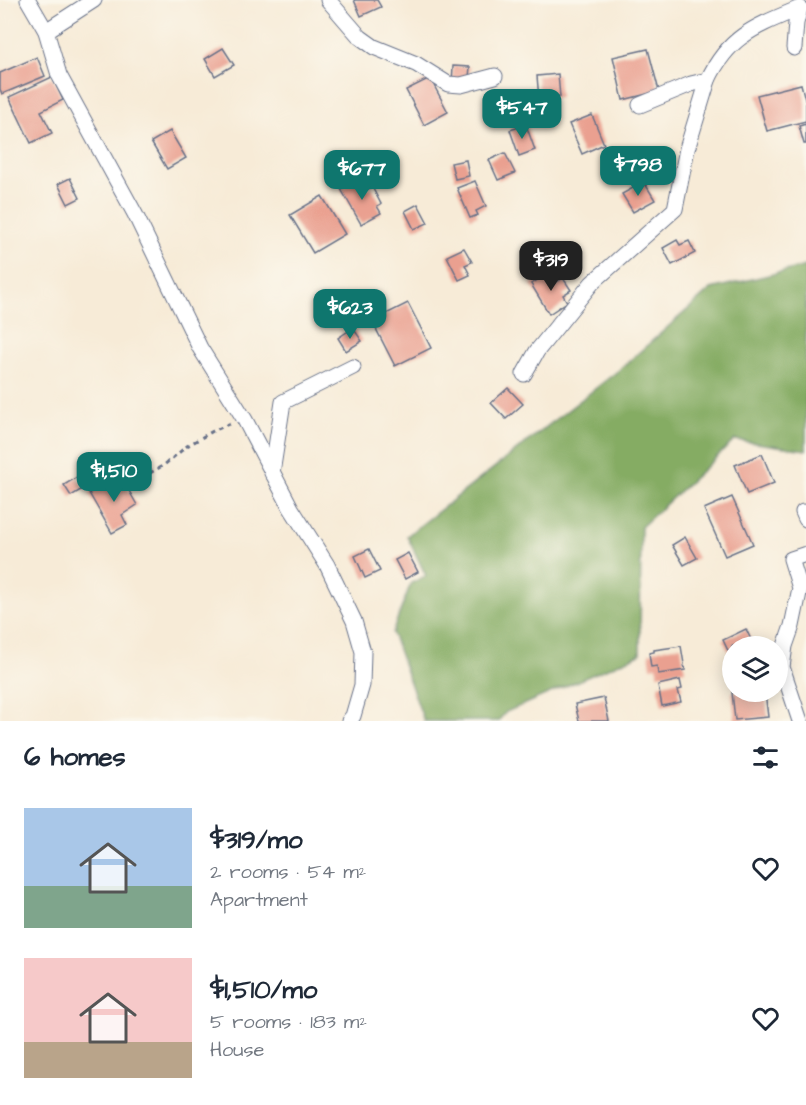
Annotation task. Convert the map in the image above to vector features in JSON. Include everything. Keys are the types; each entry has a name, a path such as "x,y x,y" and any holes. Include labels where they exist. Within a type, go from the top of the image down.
{"street":[{"path":"28,0 46,31 59,75 135,214 200,348 243,418 291,508 327,565 354,621 363,652 362,685 353,719"},
{"path":"46,31 94,0"},
{"path":"328,0 360,37 374,47 417,64 448,84 461,86 495,76"},
{"path":"524,374 537,351 592,284 675,209 687,149 708,80 717,61 739,37 795,4 794,48"},
{"path":"639,105 691,84 708,80"},
{"path":"272,473 283,402 353,367"},
{"path":"800,721 782,667 800,588 791,559 806,554"}],"path":[{"path":"134,482 164,465 187,446 243,418"}],"green space":[{"path":"806,266 806,450 735,440 641,527 640,654 506,712 498,721 424,721 392,633 411,583 426,576 407,536 619,370 711,289"}],"building":[{"path":"354,0 377,0 381,7 361,16"},
{"path":"223,48 234,65 215,76 205,59"},
{"path":"648,49 659,91 623,100 613,57"},
{"path":"37,57 45,76 2,94 0,73"},
{"path":"453,66 470,67 469,77 452,83"},
{"path":"558,74 560,97 539,99 537,76"},
{"path":"52,77 63,100 41,111 52,133 31,143 9,97"},
{"path":"430,78 448,112 424,125 406,90"},
{"path":"801,84 806,103 806,121 767,131 757,95"},
{"path":"592,115 604,144 582,154 569,124"},
{"path":"806,124 806,144 804,144 799,126"},
{"path":"526,125 535,150 519,156 510,130"},
{"path":"170,131 186,158 167,169 151,142"},
{"path":"505,153 515,173 498,180 489,160"},
{"path":"466,160 469,176 455,179 451,163"},
{"path":"70,178 80,198 68,204 58,184"},
{"path":"361,178 368,189 372,187 381,204 377,206 381,213 361,224 341,189"},
{"path":"475,181 486,206 476,211 478,215 470,218 457,188"},
{"path":"644,182 655,200 633,212 622,194"},
{"path":"322,196 345,234 313,253 290,215"},
{"path":"418,204 428,223 414,229 405,211"},
{"path":"677,240 680,245 689,241 695,253 672,265 663,248"},
{"path":"464,248 472,262 465,265 470,275 459,280 447,256"},
{"path":"548,273 555,283 563,278 571,290 563,295 567,302 549,314 531,284"},
{"path":"408,303 431,348 395,366 372,321"},
{"path":"353,328 362,341 346,351 338,338"},
{"path":"508,388 523,404 506,419 491,403"},
{"path":"762,454 774,483 747,494 735,465"},
{"path":"120,475 137,505 122,515 127,525 112,533 89,493"},
{"path":"77,477 84,488 71,496 64,485"},
{"path":"732,497 753,544 725,556 704,509"},
{"path":"685,537 697,558 684,565 672,545"},
{"path":"369,549 380,571 365,578 355,556"},
{"path":"408,553 418,572 405,579 395,560"},
{"path":"746,629 749,636 731,636"},
{"path":"681,646 685,670 658,674 657,666 651,667 649,653 654,650"},
{"path":"680,680 682,689 678,690 681,702 662,706 658,685"},
{"path":"604,698 609,721 579,721 575,704"},
{"path":"733,702 766,702 768,717 735,720"}]}
